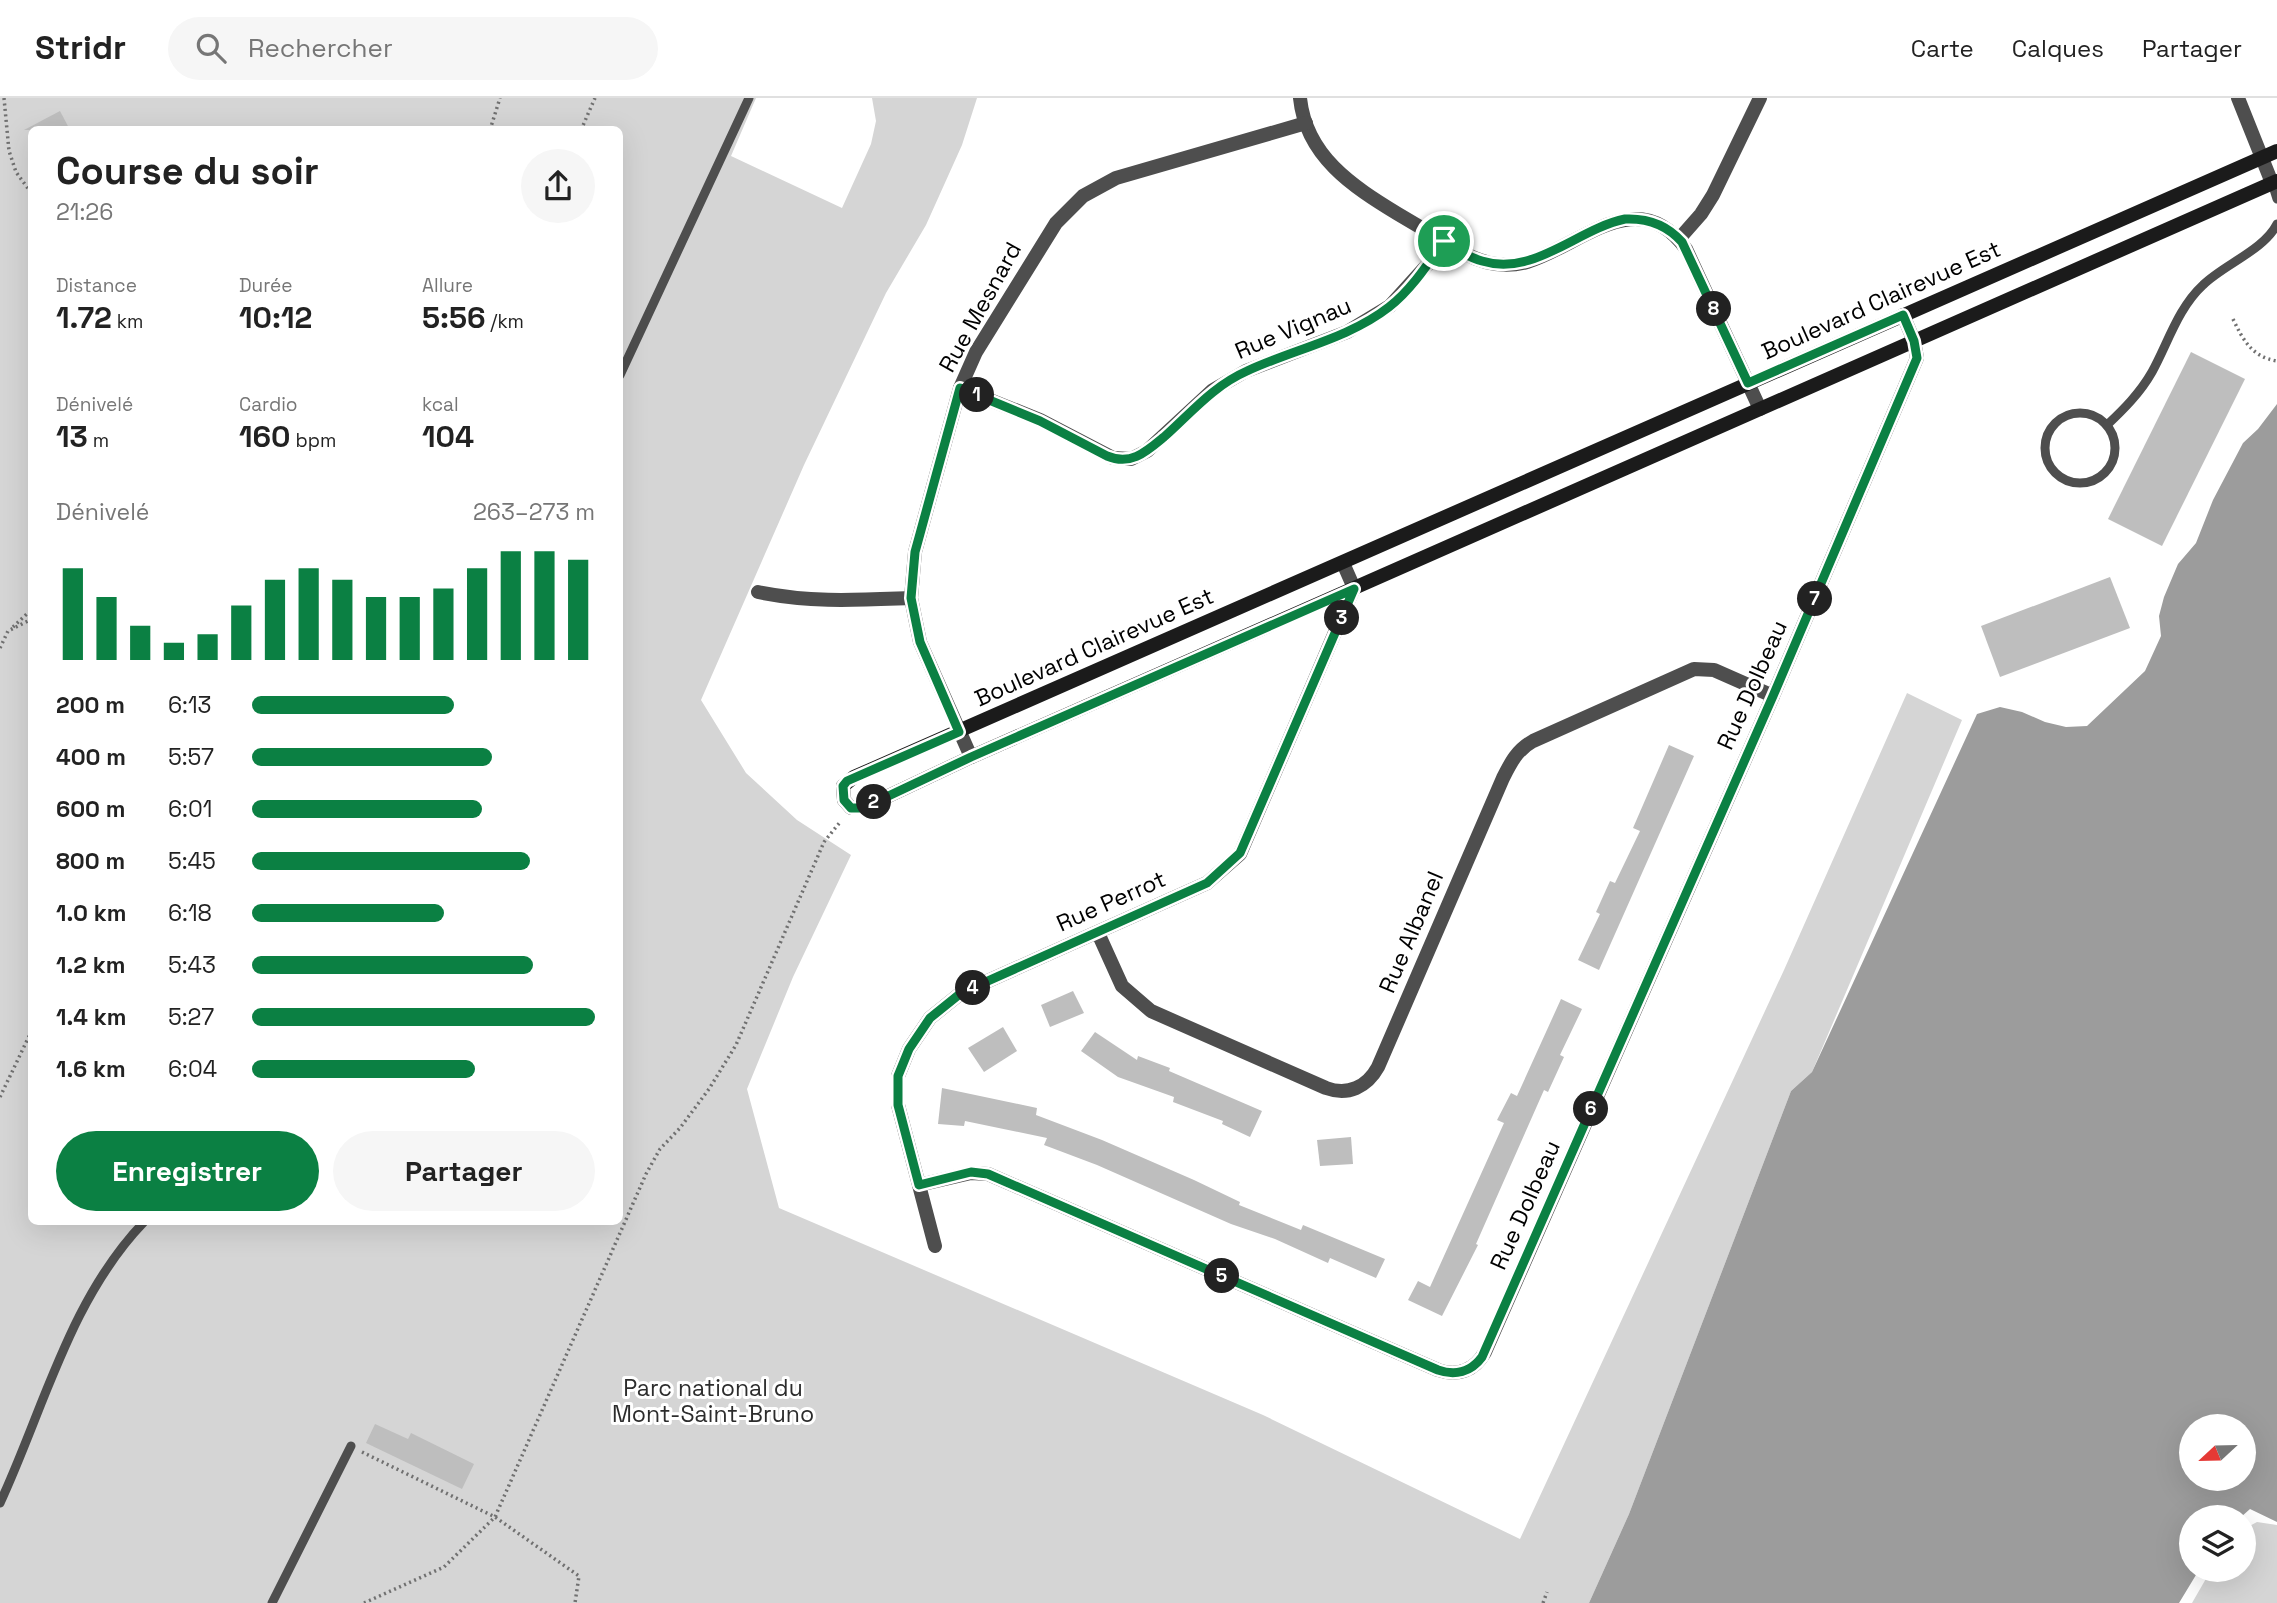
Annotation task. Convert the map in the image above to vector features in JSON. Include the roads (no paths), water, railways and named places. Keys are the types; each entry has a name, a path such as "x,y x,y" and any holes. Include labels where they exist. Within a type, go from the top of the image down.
{"street":[{"path":"1300,98 1306,123 1317,147 1339,174 1365,193 1481,261 1508,265 1527,262 1592,230 1625,219 1656,223 1679,239 1690,256 1760,410"},
{"path":"1679,239 1701,214 1713,195 1760,98"},
{"path":"971,757 2274,182 2238,98"},
{"name":"Rue Mesnard","path":"971,757 920,642 911,598 915,552 960,388 976,352 1047,236 1083,196 1128,174 1306,123"},
{"name":"Boulevard Clairevue Est","path":"971,757 863,808 851,808 843,795 843,786 847,781 2277,151"},
{"name":"Rue Vignau","path":"960,388 1040,421 1107,456 1119,460 1131,459 1147,451 1213,390 1246,371 1347,332 1390,306 1429,263 1444,241"},
{"name":"Rue Dolbeau","path":"919,1185 971,1172 994,1176 1438,1370 1450,1373 1468,1370 1478,1362 1485,1352 1773,696 1917,358 1914,341 1903,315"},
{"path":"1342,563 1354,589"},
{"name":"Rue Perrot","path":"935,1246 898,1105 898,1076 909,1049 930,1018 961,993 1207,883 1240,853 1354,589"},
{"path":"758,592 792,599 831,601 911,598"},
{"name":"Rue Albanel","path":"1098,933 1122,986 1151,1011 1326,1088 1338,1091 1356,1089 1371,1079 1378,1067 1511,760 1521,749 1533,741 1695,669 1714,670 1773,696"}],"lane":[{"path":"623,369 749,98"},
{"path":"2274,182 2277,200"},
{"path":"2106,425 2130,403 2151,374 2187,303 2195,293 2203,284 2271,234 2277,224"},
{"path":"2076,413 2098,417 2106,425 2113,434 2115,444 2111,465 2105,474 2085,484 2065,480 2049,466 2045,443 2055,423 2076,413"},
{"path":"0,1503 22,1456 73,1325 125,1241 141,1225"},
{"path":"272,1603 351,1446"}],"park label":[{"name":"Parc national du Mont-Saint-Bruno","path":"713,1401"}]}
